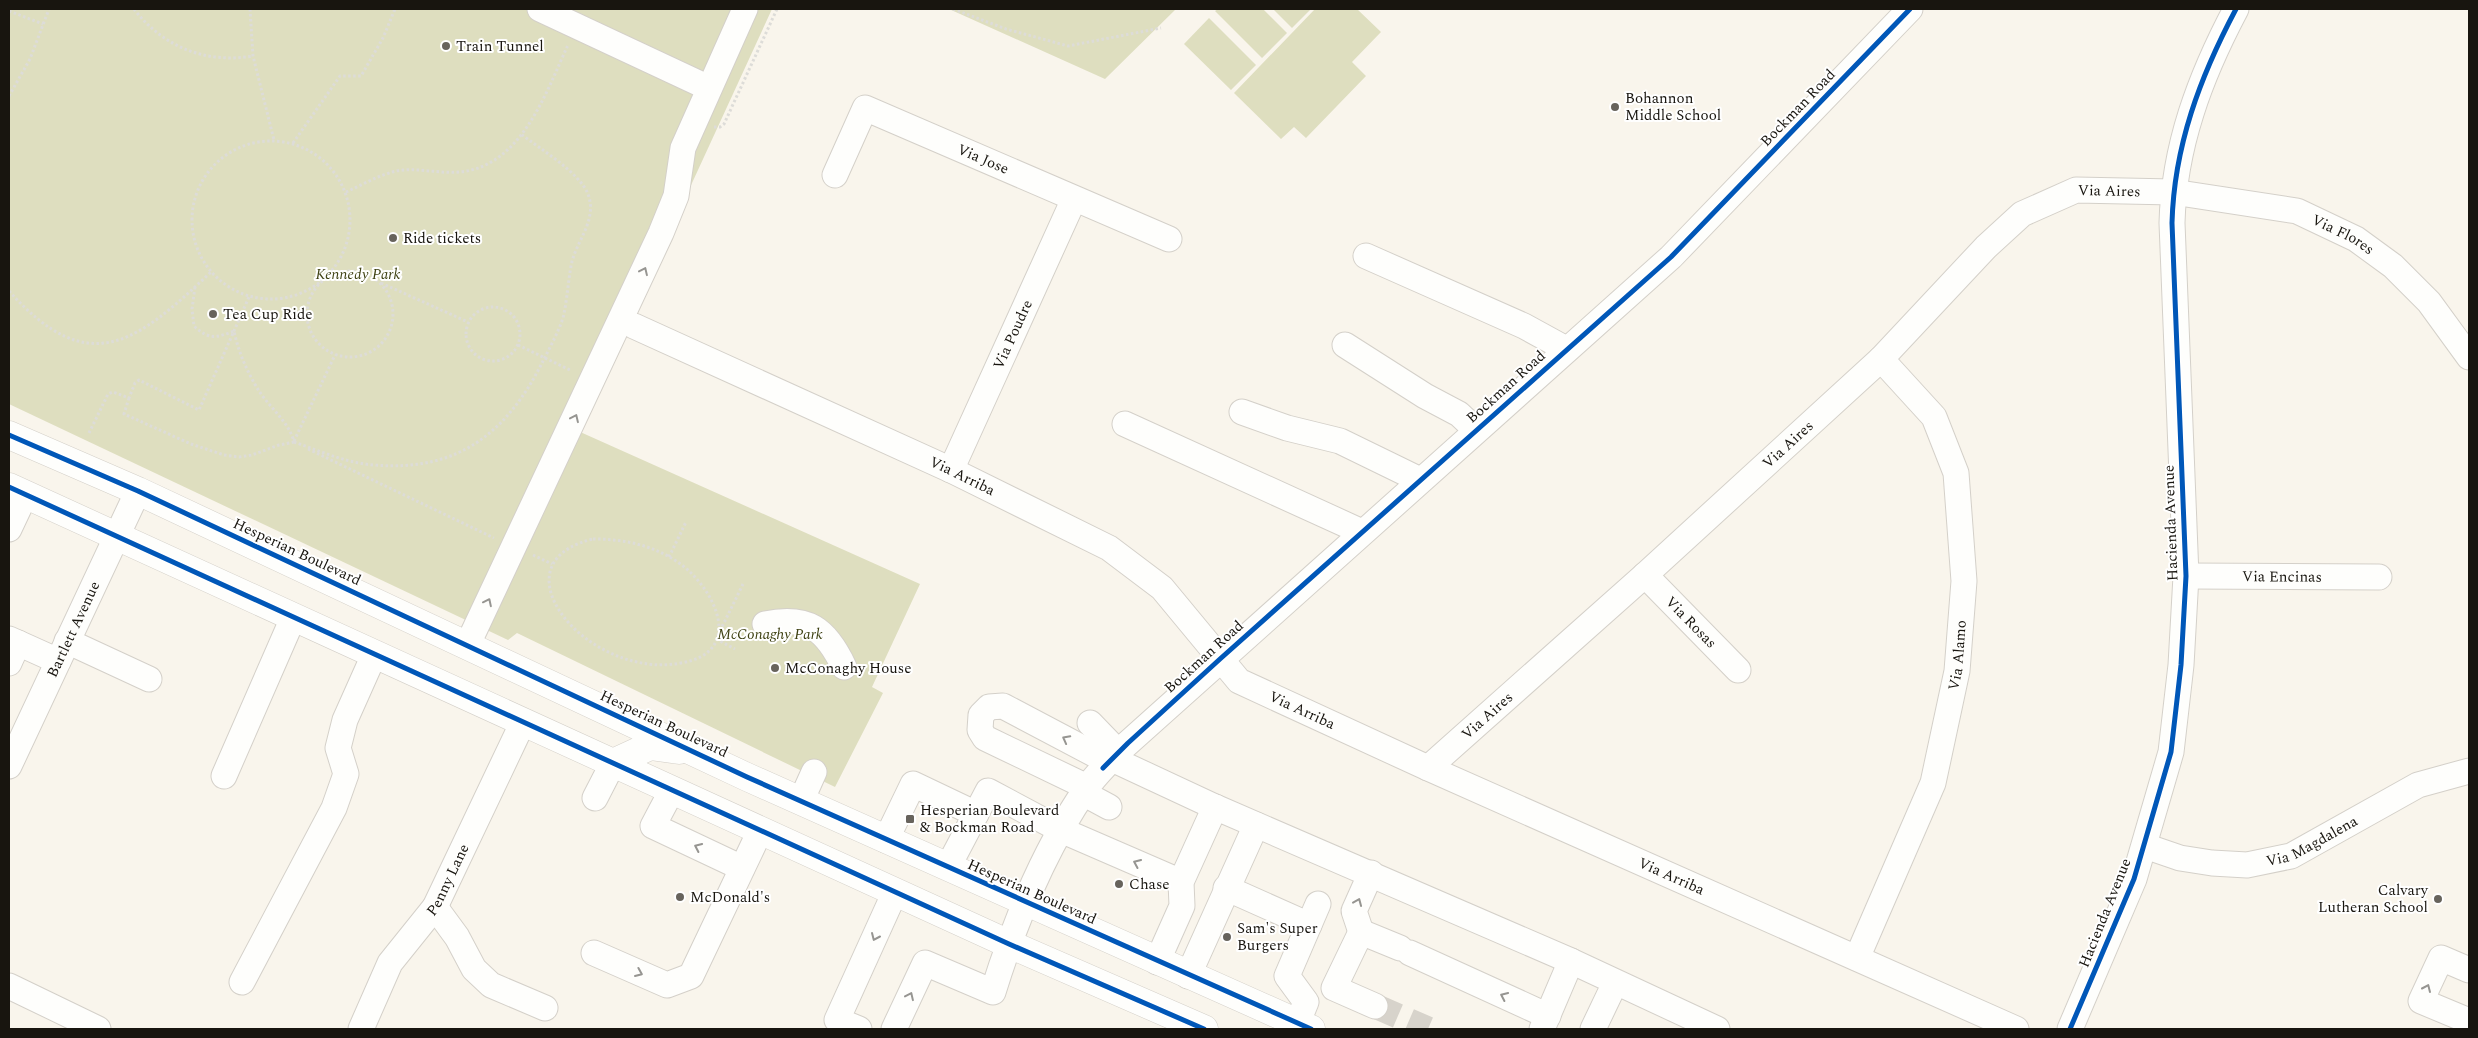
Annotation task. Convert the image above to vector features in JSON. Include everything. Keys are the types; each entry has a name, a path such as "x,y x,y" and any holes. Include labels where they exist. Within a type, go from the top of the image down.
{"main road":[{"name":"Hesperian Boulevard","path":"9,435 138,491 800,801 1304,1027"},
{"path":"17,491 1009,944 1204,1029"},
{"path":"613,763 650,746 693,752"}],"street":[{"path":"540,9 709,88"},
{"path":"467,646 661,233 676,196 683,148 704,123 709,88 745,9"},
{"name":"Bockman Road","path":"894,1029 925,963 993,992 1009,944 1026,902 1061,830 1085,790 1113,757 1699,230 1910,9"},
{"name":"Hacienda Avenue","path":"2070,1029 2134,879 2171,752 2181,665 2186,576 2172,224 2173,192 2179,158 2192,107 2211,56 2236,9"},
{"name":"Via Jose","path":"835,175 865,108 1169,239"},
{"name":"Via Aires","path":"1428,768 1881,359 1986,248 2022,214 2076,190 2173,192"},
{"name":"Via Flores","path":"2173,192 2297,211 2356,238 2394,266 2429,302 2469,357"},
{"name":"Via Poudre","path":"952,470 1074,199"},
{"path":"1366,256 1524,326 1566,349"},
{"name":"Via Arriba","path":"634,326 952,470 1109,548 1162,588 1239,680 1428,768 2016,1029"},
{"path":"1345,345 1426,396 1459,414 1476,430"},
{"name":"Via Alamo","path":"1857,958 1933,783 1957,671 1964,581 1956,473 1934,417 1881,359"},
{"path":"1242,412 1287,428 1340,441 1420,480"},
{"path":"1125,424 1362,532"},
{"path":"9,529 17,491"},
{"name":"Bartlett Avenue","path":"9,766 138,491"},
{"name":"Via Rosas","path":"1644,575 1738,670"},
{"name":"Via Encinas","path":"2186,576 2379,577"},
{"path":"224,776 293,618"},
{"path":"765,624 782,621 804,624 818,630 829,639 844,667"},
{"path":"12,648 63,651 149,679"},
{"path":"242,982 334,808 346,774 338,748 345,720 374,655"},
{"path":"1110,807 1085,790 985,738 980,730 981,715 989,707 1004,706 1215,807 1571,961 1702,1026"},
{"name":"Penny Lane","path":"361,1029 390,962 435,907 523,722"},
{"path":"1090,723 1113,757"},
{"path":"595,798 613,763"},
{"name":"Via Magdalena","path":"2144,846 2180,858 2247,866 2291,856 2418,784 2469,771"},
{"path":"800,801 814,772"},
{"path":"886,840 912,784 976,814"},
{"path":"672,790 653,826 742,868"},
{"path":"948,868 988,791 1061,830 1182,882"},
{"path":"1157,962 1182,906 1182,882 1215,807"},
{"path":"1188,976 1256,824"},
{"path":"594,953 667,985 691,976 760,831"},
{"path":"1371,873 1354,911 1361,932 1334,988 1375,1006"},
{"path":"1226,888 1314,914 1287,976 1306,1002 1304,1027"},
{"path":"859,1029 837,1020 895,892"},
{"path":"435,907 457,937 474,969 491,985 545,1008"},
{"path":"1361,932 1405,951 1545,1023 1571,961"},
{"path":"2469,970 2441,958 2421,1001 2469,1021"},
{"path":"1594,1029 1615,983"},
{"path":"9,986 98,1029"}],"path":[{"path":"9,96 30,59 49,9"},
{"path":"134,9 163,38 186,50 225,59 253,56"},
{"path":"250,9 253,56 274,140"},
{"path":"293,143 340,76 361,76 383,38 395,9"},
{"path":"704,123 720,127 724,124 777,9"},
{"path":"953,9 1006,29 1068,46 1161,28"},
{"path":"9,11 43,24"},
{"path":"346,192 395,172 462,172 478,168 493,161 508,150 521,134 543,96 577,26"},
{"path":"250,297 199,410 139,380 135,383 124,414 208,451 239,457 294,442 346,461 372,465 404,466 444,458 471,446 503,423 527,393 562,321 571,264 590,216 590,204 583,186 521,134"},
{"path":"378,282 387,292 392,304 393,318 390,331 383,343 372,352 359,357 334,355 320,346 311,334 307,320 308,305 314,291 323,280 336,266 346,249 351,230 351,211 346,192 338,175 326,161 310,150 293,143 274,140 251,142 230,152 212,167 199,186 192,208 192,231 198,253 211,272 235,291 250,297 269,300 288,298 307,291 323,280 337,274 352,271 366,274 378,282 468,322"},
{"path":"9,291 23,307 54,331 88,344 102,345 139,333 211,272"},
{"path":"195,287 192,309 194,326 203,334 217,337 234,331"},
{"path":"490,307 508,311 519,327 518,345 506,358 489,361 481,359 468,347 465,339 468,322 481,309 490,307"},
{"path":"234,331 236,341 259,390 291,432 294,442 369,480 497,539"},
{"path":"518,345 575,372"},
{"path":"294,442 334,355"},
{"path":"89,433 108,394 113,392 129,398"},
{"path":"669,557 686,522"},
{"path":"716,640 720,622 710,596 691,572 669,557 639,544 614,539 593,539 570,546 552,564 548,574 549,584 557,606 576,630 606,650 632,661 651,664 674,664 703,655 716,640 743,584"},
{"path":"526,552 552,564"},
{"path":"716,640 735,649"}],"green space":[{"name":"Kennedy Park","path":"9,9 772,9 578,431 920,584 872,687 883,693 835,787 517,633 508,640 9,404"},
{"path":"949,9 1176,9 1105,79"},
{"path":"1218,9 1263,9 1287,33 1262,58 1215,11"},
{"path":"1273,9 1311,9 1292,28"},
{"path":"1315,9 1357,9 1381,32 1352,62 1366,76 1306,138 1294,127 1281,139 1234,93"},
{"path":"1209,18 1256,65 1231,90 1184,44"}],"tunnel":[{"path":"1375,1006 1428,1029"}],"cycle path":[{"path":"1103,768 1220,659 1671,257 1910,9"},
{"path":"2070,1029 2134,879 2171,752 2181,665 2186,576 2172,223 2174,194 2184,139 2200,86 2236,9"},
{"path":"9,435 138,491 747,777 1311,1029"},
{"path":"9,487 1009,944 1204,1029"}],"place":[{"name":"Train Tunnel","path":"446,46"},
{"name":"Bohannon Middle School","path":"1615,107"},
{"name":"Ride tickets","path":"393,238"},
{"name":"Tea Cup Ride","path":"213,314"},
{"name":"McConaghy House","path":"775,668"},
{"name":"Hesperian Boulevard & Bockman Road","path":"910,819"},
{"name":"Chase","path":"1119,884"},
{"name":"McDonald's","path":"680,897"},
{"name":"Calvary Lutheran School","path":"2438,899"},
{"name":"Sam's Super Burgers","path":"1227,937"}],"park label":[{"name":"McConaghy Park","path":"770,634"}]}
